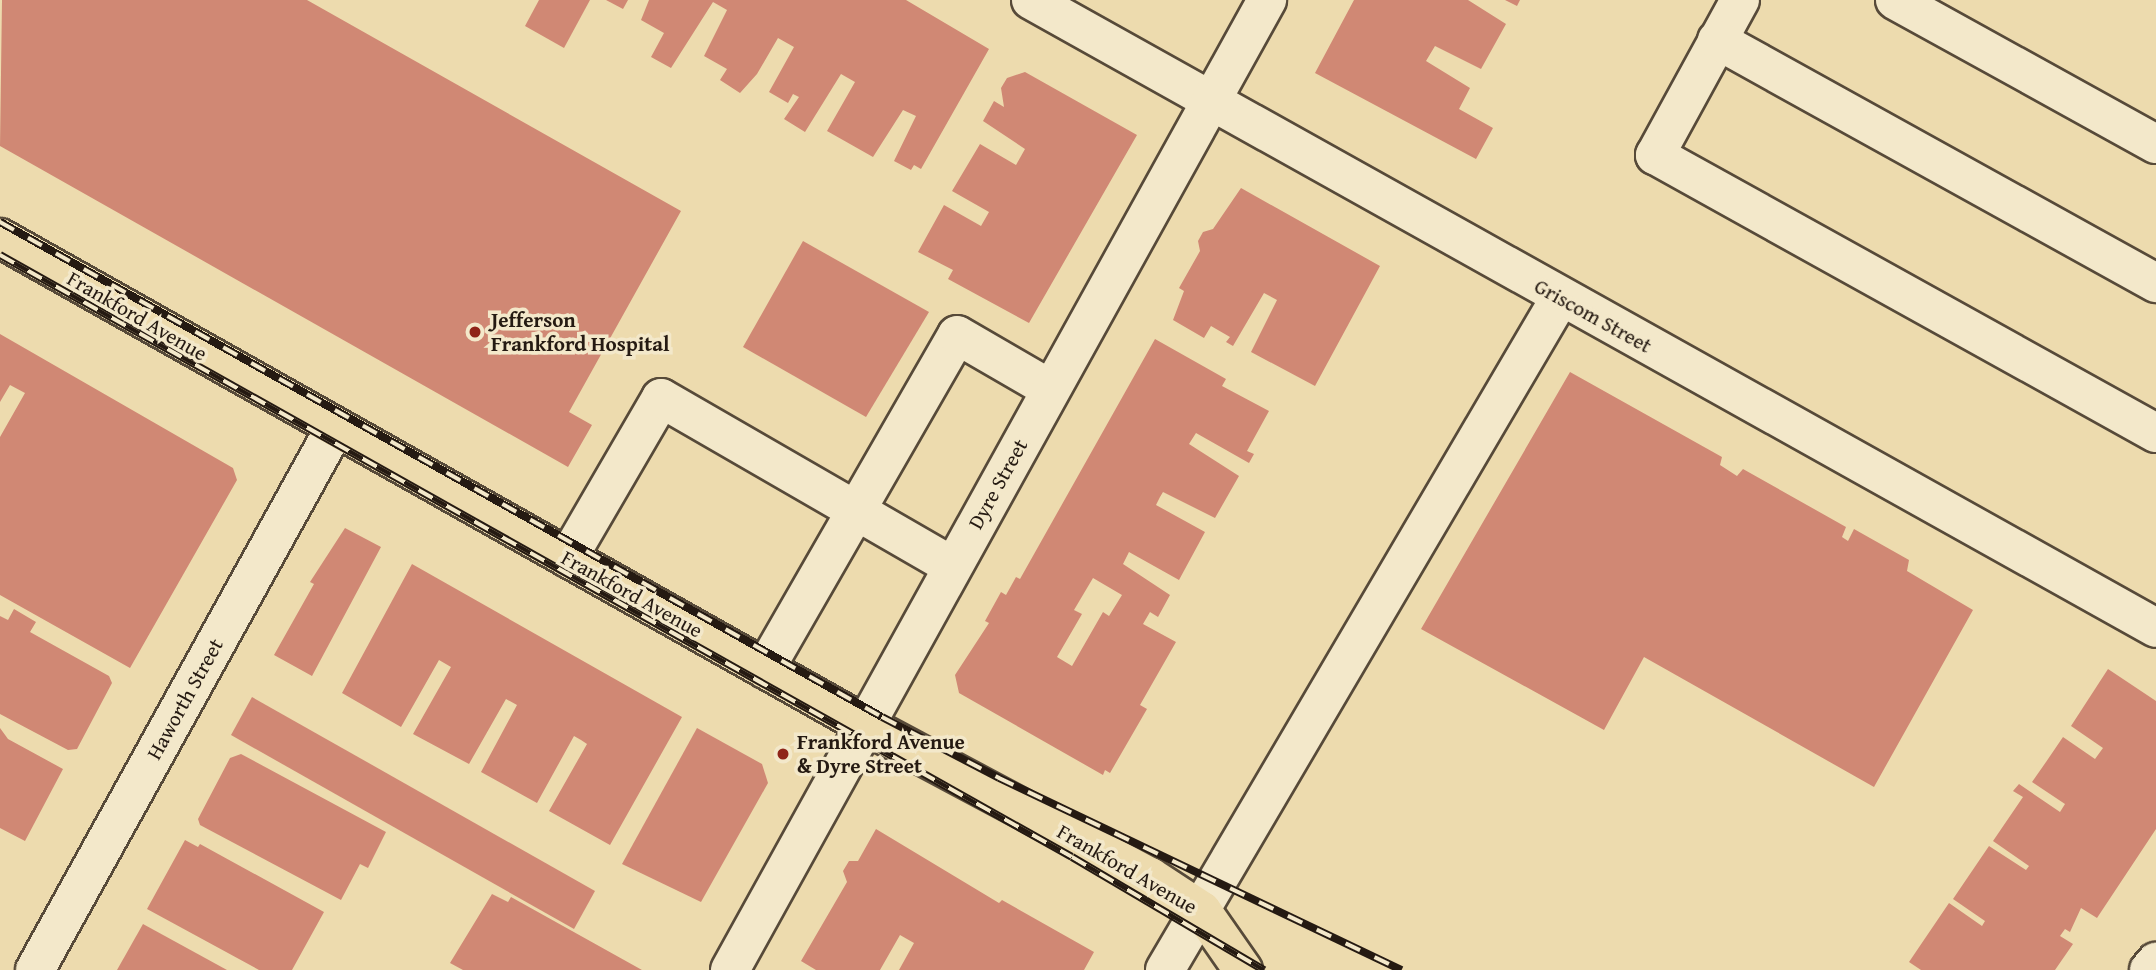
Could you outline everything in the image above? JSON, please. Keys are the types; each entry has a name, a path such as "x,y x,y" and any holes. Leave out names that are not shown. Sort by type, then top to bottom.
{"main road":[{"name":"Frankford Avenue","path":"0,239 865,725 1150,877 1202,911 1243,970"}],"street":[{"name":"Griscom Street","path":"1031,0 1560,298 2156,628"},
{"name":"Dyre Street","path":"730,970 1267,0"},
{"path":"1740,0 1655,155 2156,433"},
{"path":"1895,0 2156,144"},
{"path":"1717,40 2156,283"},
{"path":"1165,970 1560,298"},
{"path":"765,669 957,335 1050,389"},
{"path":"568,558 661,398 952,566"},
{"name":"Haworth Street","path":"35,970 335,428"},
{"path":"2149,970 2156,962"}],"building":[{"name":"Jefferson Frankford Hospital","path":"2,0 307,0 681,211 569,412 592,425 568,467 0,146"},
{"path":"539,0 590,0 564,48 525,26"},
{"path":"606,0 628,0 623,9"},
{"path":"649,0 906,0 989,49 921,169 914,165 911,170 894,161 916,116 903,110 873,157 827,131 855,82 841,74 805,132 784,119 799,97 793,94 788,103 769,92 794,47 778,38 757,74 740,93 720,80 727,69 704,56 727,10 713,2 671,68 651,57 664,33 641,20"},
{"path":"1354,0 1468,0 1506,24 1481,69 1435,46 1426,61 1470,88 1459,109 1493,128 1476,159 1315,73"},
{"path":"1505,0 1520,0 1517,6"},
{"path":"1025,72 1137,135 1029,323 948,279 953,270 918,252 944,205 981,226 989,212 952,191 980,144 1016,165 1025,149 983,121 994,101 1004,107 1001,88 1007,78"},
{"path":"1241,188 1380,266 1315,386 1251,352 1277,300 1264,293 1233,346 1226,342 1230,337 1211,326 1204,338 1173,320 1184,291 1179,288 1200,251 1198,241 1203,232 1213,229"},
{"path":"803,241 929,312 866,417 743,347"},
{"path":"0,334 233,468 237,480 130,668 0,595 0,437 25,393 10,385 0,402"},
{"path":"1155,339 1226,379 1222,386 1269,411 1247,451 1254,454 1249,463 1196,433 1189,444 1239,476 1215,518 1163,492 1160,497 1156,505 1205,532 1179,580 1129,552 1123,564 1170,595 1158,617 1150,612 1143,624 1176,642 1140,705 1147,709 1110,773 1105,770 1103,775 959,693 955,675 989,623 985,621 1001,592 1006,595 1016,577 1020,579","holes":["1093,578 1122,595 1109,616 1103,612 1072,666 1057,657 1082,614 1074,610"]},
{"path":"1570,372 1722,457 1720,465 1737,476 1743,469 1846,527 1842,537 1848,541 1854,529 1909,560 1907,571 1973,610 1874,787 1644,657 1604,730 1421,629"},
{"path":"345,528 381,547 312,676 274,655 314,584 310,582"},
{"path":"412,564 682,717 610,845 549,811 587,744 574,736 537,803 481,772 517,705 506,699 469,764 413,734 451,667 439,660 401,727 342,693"},
{"path":"14,609 36,622 30,632 109,676 112,683 77,749 68,750 0,714 0,616 8,620"},
{"path":"2108,669 2156,701 2156,829 2097,918 2081,908 2070,932 2065,929 2060,936 2073,944 2055,970 1921,970 1909,962 1949,903 1982,926 1985,921 1953,899 1989,846 2026,870 2029,866 1993,841 2023,797 2013,791 2019,784 2060,812 2065,804 2032,782 2063,737 2095,759 2103,748 2071,726"},
{"path":"252,697 595,891 574,929 231,735"},
{"path":"0,728 8,739 63,769 25,841 0,828"},
{"path":"697,728 762,764 768,783 701,902 622,864"},
{"path":"241,754 386,832 368,868 360,864 341,900 200,825 198,819 230,758"},
{"path":"876,829 999,903 1002,900 1094,952 1084,970 899,970 914,943 900,935 880,970 816,970 801,961 847,882 843,871 849,861 858,861"},
{"path":"185,840 198,847 200,844 324,912 292,970 259,970 147,909"},
{"path":"492,894 508,902 511,897 642,970 463,970 450,963"},
{"path":"143,924 227,970 117,970"}],"railway":[{"path":"0,222 882,717 999,778 1402,970"},
{"path":"0,255 1072,857 1264,970"}],"place":[{"name":"Jefferson Frankford Hospital","path":"475,332"},
{"name":"Frankford Avenue & Dyre Street","path":"783,754"}]}
